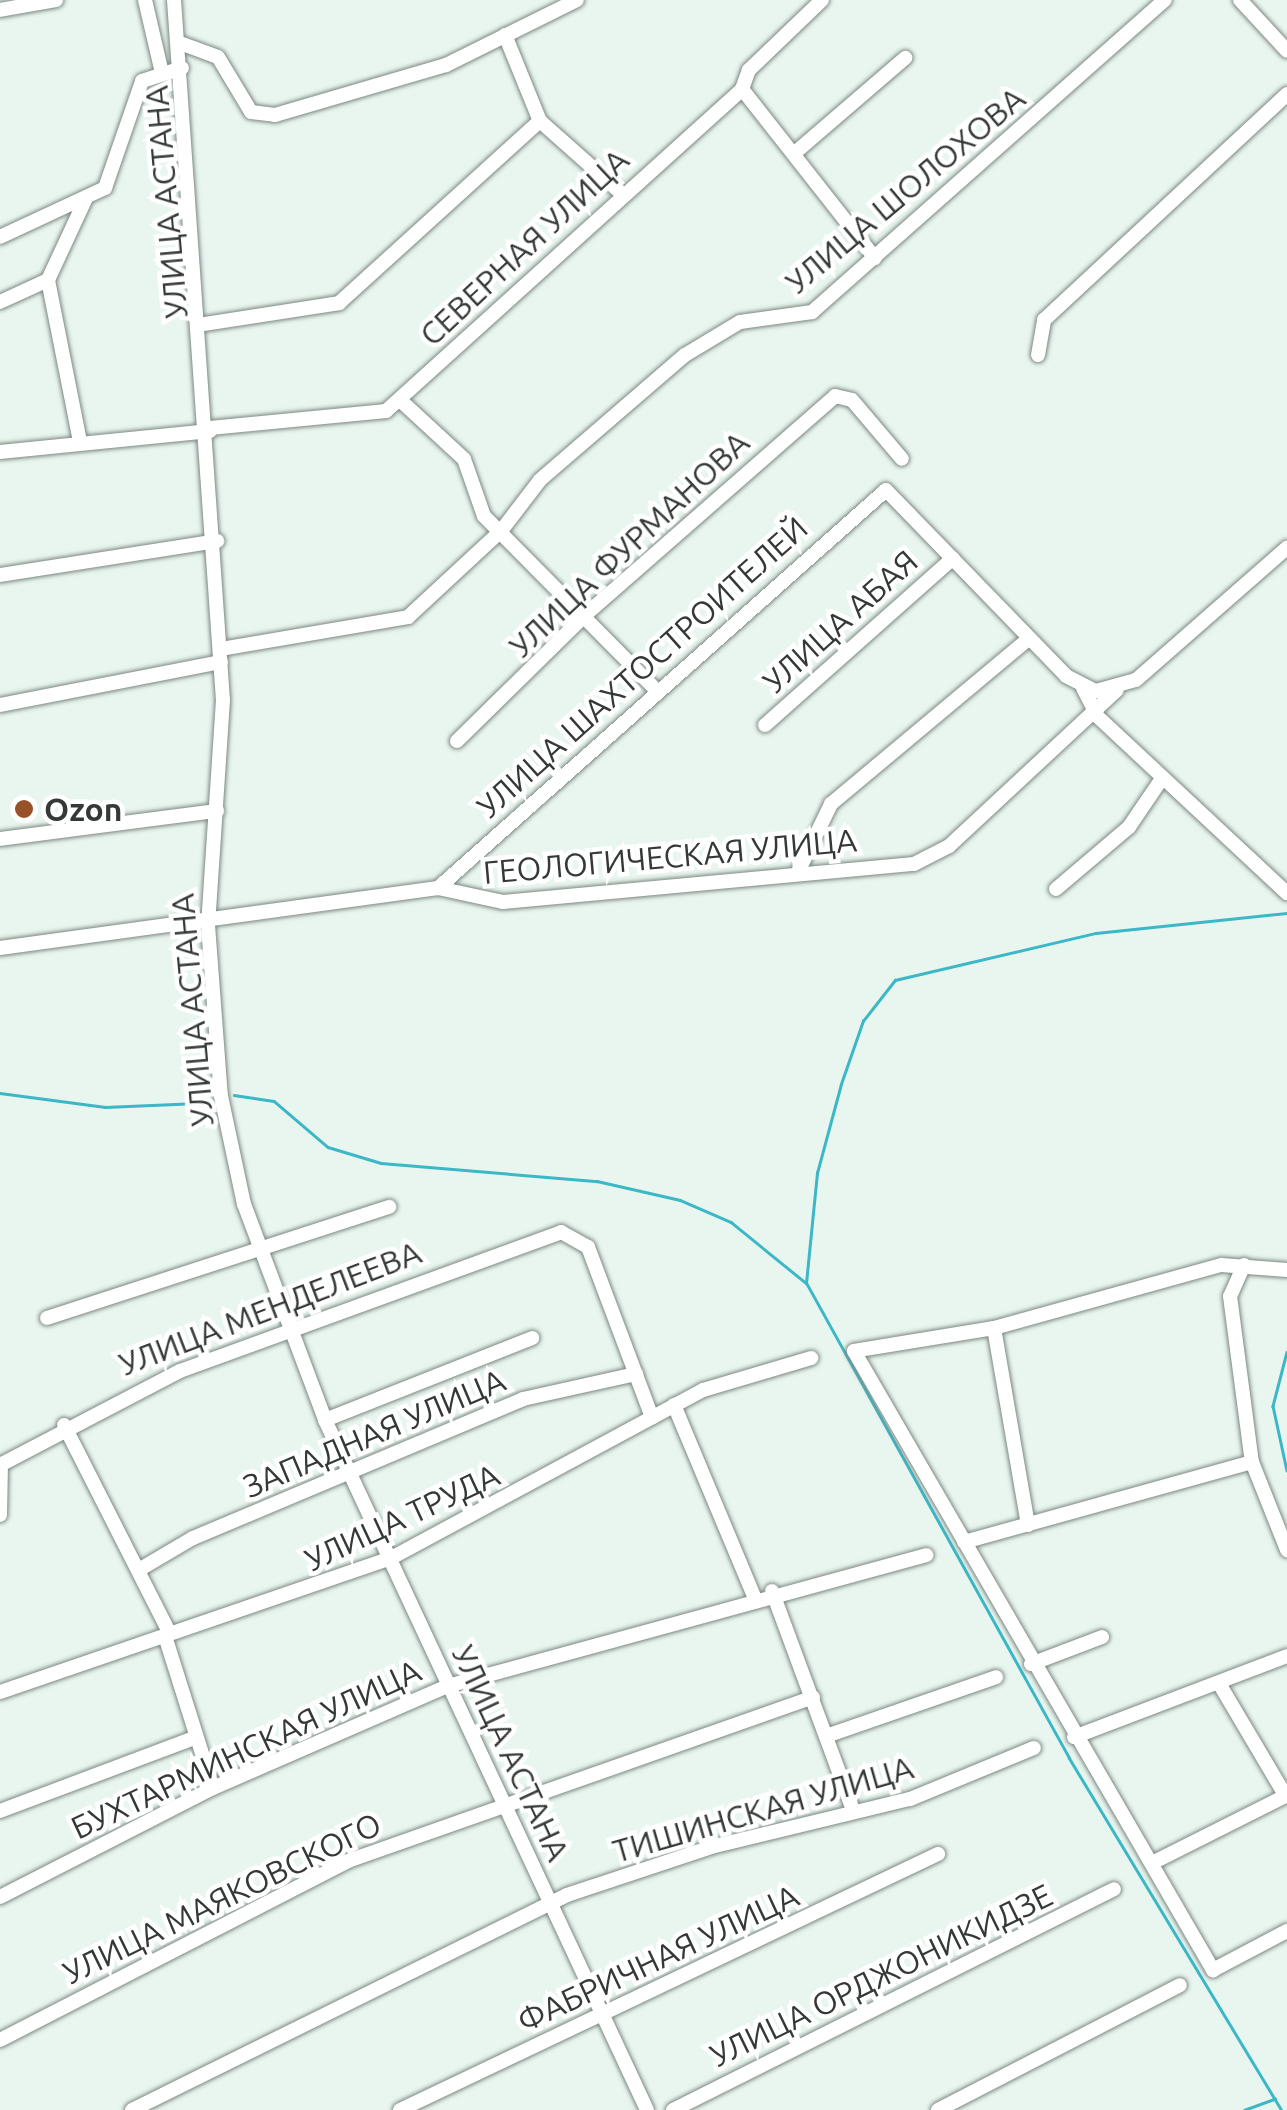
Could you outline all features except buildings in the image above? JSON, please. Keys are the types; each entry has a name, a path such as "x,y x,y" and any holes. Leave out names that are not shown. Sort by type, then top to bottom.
{"street":[{"path":"0,10 56,0"},
{"path":"145,0 161,69"},
{"name":"УЛИЦА АСТАНА","path":"174,0 204,324 217,541 221,656 217,812 208,925 221,1096 257,1246 286,1332 647,2110"},
{"path":"180,43 218,58 263,116 369,93 577,0"},
{"name":"СЕВЕРНАЯ УЛИЦА","path":"0,452 80,441 366,416 400,400 622,192 742,89 749,70 822,0"},
{"name":"УЛИЦА ШОЛОХОВА","path":"0,704 400,622 501,532 540,480 696,346 740,322 803,316 875,258 1165,0"},
{"path":"1240,0 1287,50"},
{"path":"505,35 540,120 622,192"},
{"path":"798,151 904,58"},
{"path":"0,237 86,198 110,177 133,94 161,69 182,68"},
{"path":"742,89 798,151 875,258"},
{"path":"1038,355 1044,320 1287,94"},
{"path":"204,324 339,303 540,120"},
{"path":"80,441 48,280 86,198"},
{"path":"0,302 48,280"},
{"name":"УЛИЦА ФУРМАНОВА","path":"457,741 584,616 843,394 902,458"},
{"path":"400,400 464,458 484,516 657,691"},
{"name":"УЛИЦА ШАХТОСТРОИТЕЛЕЙ","path":"438,888 886,490 953,558"},
{"path":"0,575 217,541"},
{"path":"1097,716 1117,690 1287,548"},
{"path":"953,558 1028,640 1090,690 1097,716 1162,780 1208,812 1287,893"},
{"name":"УЛИЦА АБАЯ","path":"764,725 953,558"},
{"path":"798,872 831,804 1028,640"},
{"path":"1090,690 1117,690"},
{"name":"ГЕОЛОГИЧЕСКАЯ УЛИЦА","path":"0,948 208,925 438,888 503,902 930,860 1097,716"},
{"path":"1056,888 1129,827 1162,780"},
{"path":"0,839 217,812"},
{"path":"47,1318 257,1246 389,1207"},
{"name":"УЛИЦА МЕНДЕЛЕЕВА","path":"0,1464 64,1426 286,1332 572,1232 588,1247 636,1374"},
{"path":"1244,1265 1230,1296 1252,1462 1287,1550"},
{"path":"1287,1270 1244,1265 1198,1270 1157,1290 994,1328 854,1351 1031,1664 1212,1970 1287,1931"},
{"path":"994,1328 1028,1524"},
{"path":"325,1420 532,1338"},
{"name":"УЛИЦА ТРУДА","path":"0,1692 391,1558 674,1405 811,1358"},
{"path":"636,1374 652,1417"},
{"name":"ЗАПАДНАЯ УЛИЦА","path":"142,1568 523,1399 636,1374"},
{"path":"674,1405 754,1596"},
{"path":"64,1426 142,1568 167,1635 194,1738 213,1788"},
{"path":"964,1542 1252,1462"},
{"path":"0,1464 0,1515"},
{"name":"БУХТАРМИНСКАЯ УЛИЦА","path":"0,1897 213,1788 448,1686 772,1591 926,1554"},
{"path":"772,1591 853,1810"},
{"path":"1031,1664 1102,1638"},
{"path":"1074,1738 1287,1656"},
{"path":"826,1736 996,1677"},
{"path":"1152,1863 1286,1795 1220,1685"},
{"name":"УЛИЦА МАЯКОВСКОГО","path":"0,2040 284,1890 501,1800 813,1697"},
{"path":"0,1811 194,1738"},
{"name":"ТИШИНСКАЯ УЛИЦА","path":"132,2110 551,1902 853,1810 910,1799 1034,1748"},
{"name":"ФАБРИЧНАЯ УЛИЦА","path":"400,2110 938,1854"},
{"name":"УЛИЦА ОРДЖОНИКИДЗЕ","path":"673,2110 1114,1889"},
{"path":"938,2110 1180,1986"}],"waterway":[{"path":"1281,2110 1069,1758 806,1283 817,1173 841,1084 863,1021 895,980 1096,933 1287,913"},
{"path":"0,1093 105,1107 198,1103"},
{"path":"234,1095 274,1101 328,1147 381,1163 597,1181 680,1200 731,1222 806,1283"},
{"path":"1287,1352 1273,1406 1287,1471"},
{"path":"1244,2110 1275,2099"}],"place":[{"name":"Ozon","path":"24,809"}]}
